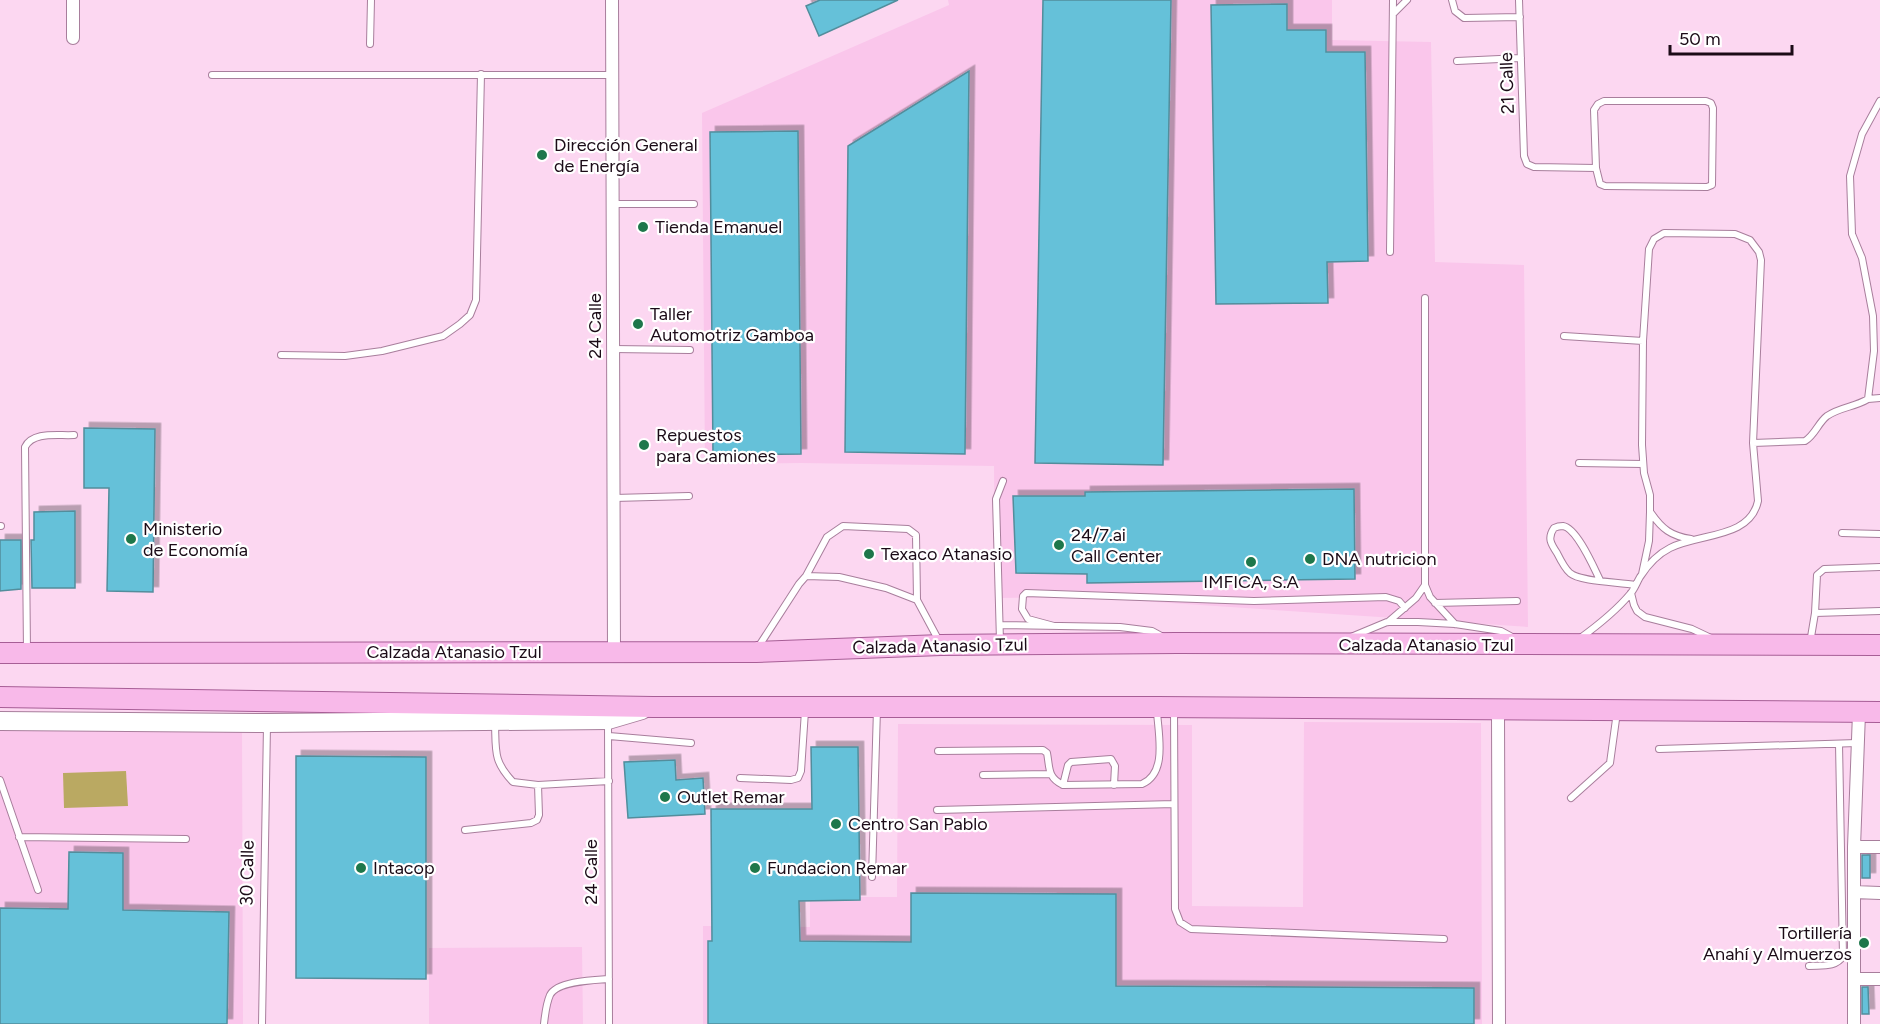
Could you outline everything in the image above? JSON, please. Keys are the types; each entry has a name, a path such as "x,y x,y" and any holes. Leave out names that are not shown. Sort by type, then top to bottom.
{"main road":[{"name":"Calzada Atanasio Tzul","path":"1,651 27,653 756,652 941,645 1000,635 1177,644 1880,645"},
{"path":"0,697 653,707 1880,712"}],"street":[{"path":"73,0 73,38"},
{"name":"24 Calle","path":"612,0 614,652"},
{"path":"0,721 267,723 495,721 609,728 653,707"},
{"path":"1498,711 1499,1024"},
{"path":"1854,1024 1854,847 1859,713"},
{"path":"1854,847 1880,847"},
{"path":"1854,892 1880,892"},
{"path":"1854,979 1880,979"}],"lane":[{"path":"370,0 370,44"},
{"path":"1390,252 1393,0"},
{"path":"1393,14 1407,0"},
{"path":"1452,0 1455,11 1464,18 1520,17"},
{"name":"21 Calle","path":"1519,0 1524,156 1527,164 1534,167 1596,168"},
{"path":"1457,61 1521,58"},
{"path":"281,355 345,356 382,351 442,336 470,315 476,300 481,74"},
{"path":"212,75 612,75"},
{"path":"1868,399 1874,351 1873,316 1862,258 1852,234 1850,176 1862,134 1880,100"},
{"path":"1604,101 1706,101 1711,103 1713,108 1712,185 1707,187 1605,186 1600,184 1596,168 1594,110 1598,104 1604,101"},
{"path":"612,204 694,204"},
{"path":"1570,644 1595,627 1631,592 1642,574 1666,550 1692,539 1735,529 1754,514 1758,501 1753,443 1761,267 1759,252 1750,240 1735,234 1670,232 1658,235 1649,249 1643,341 1643,464 1650,495 1650,512 1649,541 1642,574"},
{"path":"1425,298 1425,585 1430,597 1455,624"},
{"path":"1564,336 1643,341"},
{"path":"613,349 690,350"},
{"path":"1753,443 1805,441 1811,438 1826,417 1836,410 1868,399 1880,398"},
{"path":"27,653 25,447 27,442 36,437 74,435"},
{"path":"1579,463 1643,464"},
{"path":"1003,481 996,499 1000,635 1054,626 1120,627 1152,631 1177,644"},
{"path":"613,498 689,496"},
{"path":"1650,512 1665,530 1676,537 1692,539"},
{"path":"756,652 806,576 827,537 843,526 908,529 916,535 917,600 941,645"},
{"path":"1600,580 1570,529 1562,526 1554,528 1550,534 1550,542 1570,573 1586,579 1635,585"},
{"path":"1842,533 1880,534"},
{"path":"1810,645 1817,575 1824,569 1880,567"},
{"path":"806,576 839,578 877,585 917,600"},
{"path":"1334,645 1387,622 1416,598 1425,585"},
{"path":"1631,592 1637,611 1645,617 1692,628 1728,646"},
{"path":"1054,626 1028,619 1023,609 1023,596 1026,593 1254,601 1386,597 1399,601 1405,608"},
{"path":"1435,603 1517,600"},
{"path":"1815,613 1880,611"},
{"path":"1387,622 1455,624 1501,631 1526,645"},
{"path":"740,778 791,780 798,778 801,771 805,708"},
{"path":"872,877 877,708"},
{"path":"938,751 1043,750 1047,753 1050,774 1063,786 1143,784 1152,776 1159,763 1166,708"},
{"path":"1166,708 1174,804 1175,909 1179,922 1191,929 1444,939"},
{"path":"1571,798 1610,763 1617,712"},
{"path":"495,721 496,755 501,770 513,782 538,785 609,781"},
{"name":"30 Calle","path":"262,1024 267,723"},
{"path":"609,728 691,743"},
{"name":"24 Calle","path":"609,728 609,1024"},
{"path":"1659,749 1857,743"},
{"path":"1809,966 1835,964 1843,956 1839,744"},
{"path":"1063,786 1068,765 1071,762 1111,759 1115,766 1114,785"},
{"path":"983,775 1050,774"},
{"path":"0,780 38,890"},
{"path":"465,830 531,823 537,820 539,816 538,785"},
{"path":"937,810 1174,804"},
{"path":"19,837 186,839"},
{"path":"544,1024 551,993 561,987 582,981 609,979"}],"shaded area":[{"path":"948,0 1332,0 1332,40 1431,42 1435,262 1524,265 1528,627 1080,597 995,598 994,466 705,464 702,113 949,5"},
{"path":"1304,722 1481,723 1482,1024 703,1024 703,926 810,927 810,897 897,897 898,724 1192,725 1192,906 1303,907"},
{"path":"242,726 243,1024 0,1024 0,731"},
{"path":"126,771 128,806 64,808 63,773"},
{"path":"582,947 583,1024 429,1024 429,948"}],"building":[{"path":"820,0 898,0 819,36 806,6"},
{"path":"1043,0 1171,0 1163,465 1035,463"},
{"path":"1287,4 1287,30 1326,30 1326,52 1365,52 1368,261 1327,262 1328,303 1216,304 1211,5"},
{"path":"969,71 965,454 845,452 848,146"},
{"path":"798,131 801,454 713,455 710,132"},
{"name":"Ministerio de Economía","path":"84,428 155,429 153,592 107,591 109,488 84,488"},
{"path":"1354,489 1355,579 1087,583 1087,574 1016,573 1013,496 1085,496 1085,492"},
{"path":"75,511 75,588 32,588 31,540 34,540 34,512"},
{"path":"0,540 21,540 21,589 0,591"},
{"path":"811,747 858,747 860,900 799,901 800,941 911,942 911,893 1116,894 1116,986 1474,988 1474,1024 708,1024 708,941 712,941 711,809 812,809"},
{"name":"Intacop","path":"296,756 426,757 426,979 296,978"},
{"name":"Outlet Remar","path":"675,760 676,780 703,778 705,814 628,818 624,762"},
{"path":"69,852 123,853 123,910 229,912 227,1024 0,1024 0,908 68,909"},
{"path":"1862,855 1870,855 1870,878 1862,878"},
{"path":"1862,987 1868,987 1869,1014 1862,1014"}],"place":[{"name":"Dirección General de Energía","path":"542,155"},
{"name":"Tienda Emanuel","path":"643,227"},
{"name":"Taller Automotriz Gamboa","path":"638,324"},
{"name":"Repuestos para Camiones","path":"644,445"},
{"name":"Ministerio de Economía","path":"131,539"},
{"name":"24/7.ai Call Center","path":"1059,545"},
{"name":"Texaco Atanasio","path":"869,554"},
{"name":"DNA nutricion","path":"1310,559"},
{"name":"IMFICA, S.A","path":"1251,562"},
{"name":"Outlet Remar","path":"665,797"},
{"name":"Centro San Pablo","path":"836,824"},
{"name":"Intacop","path":"361,868"},
{"name":"Fundacion Remar","path":"755,868"},
{"name":"Tortillería Anahí y Almuerzos","path":"1864,943"}]}
